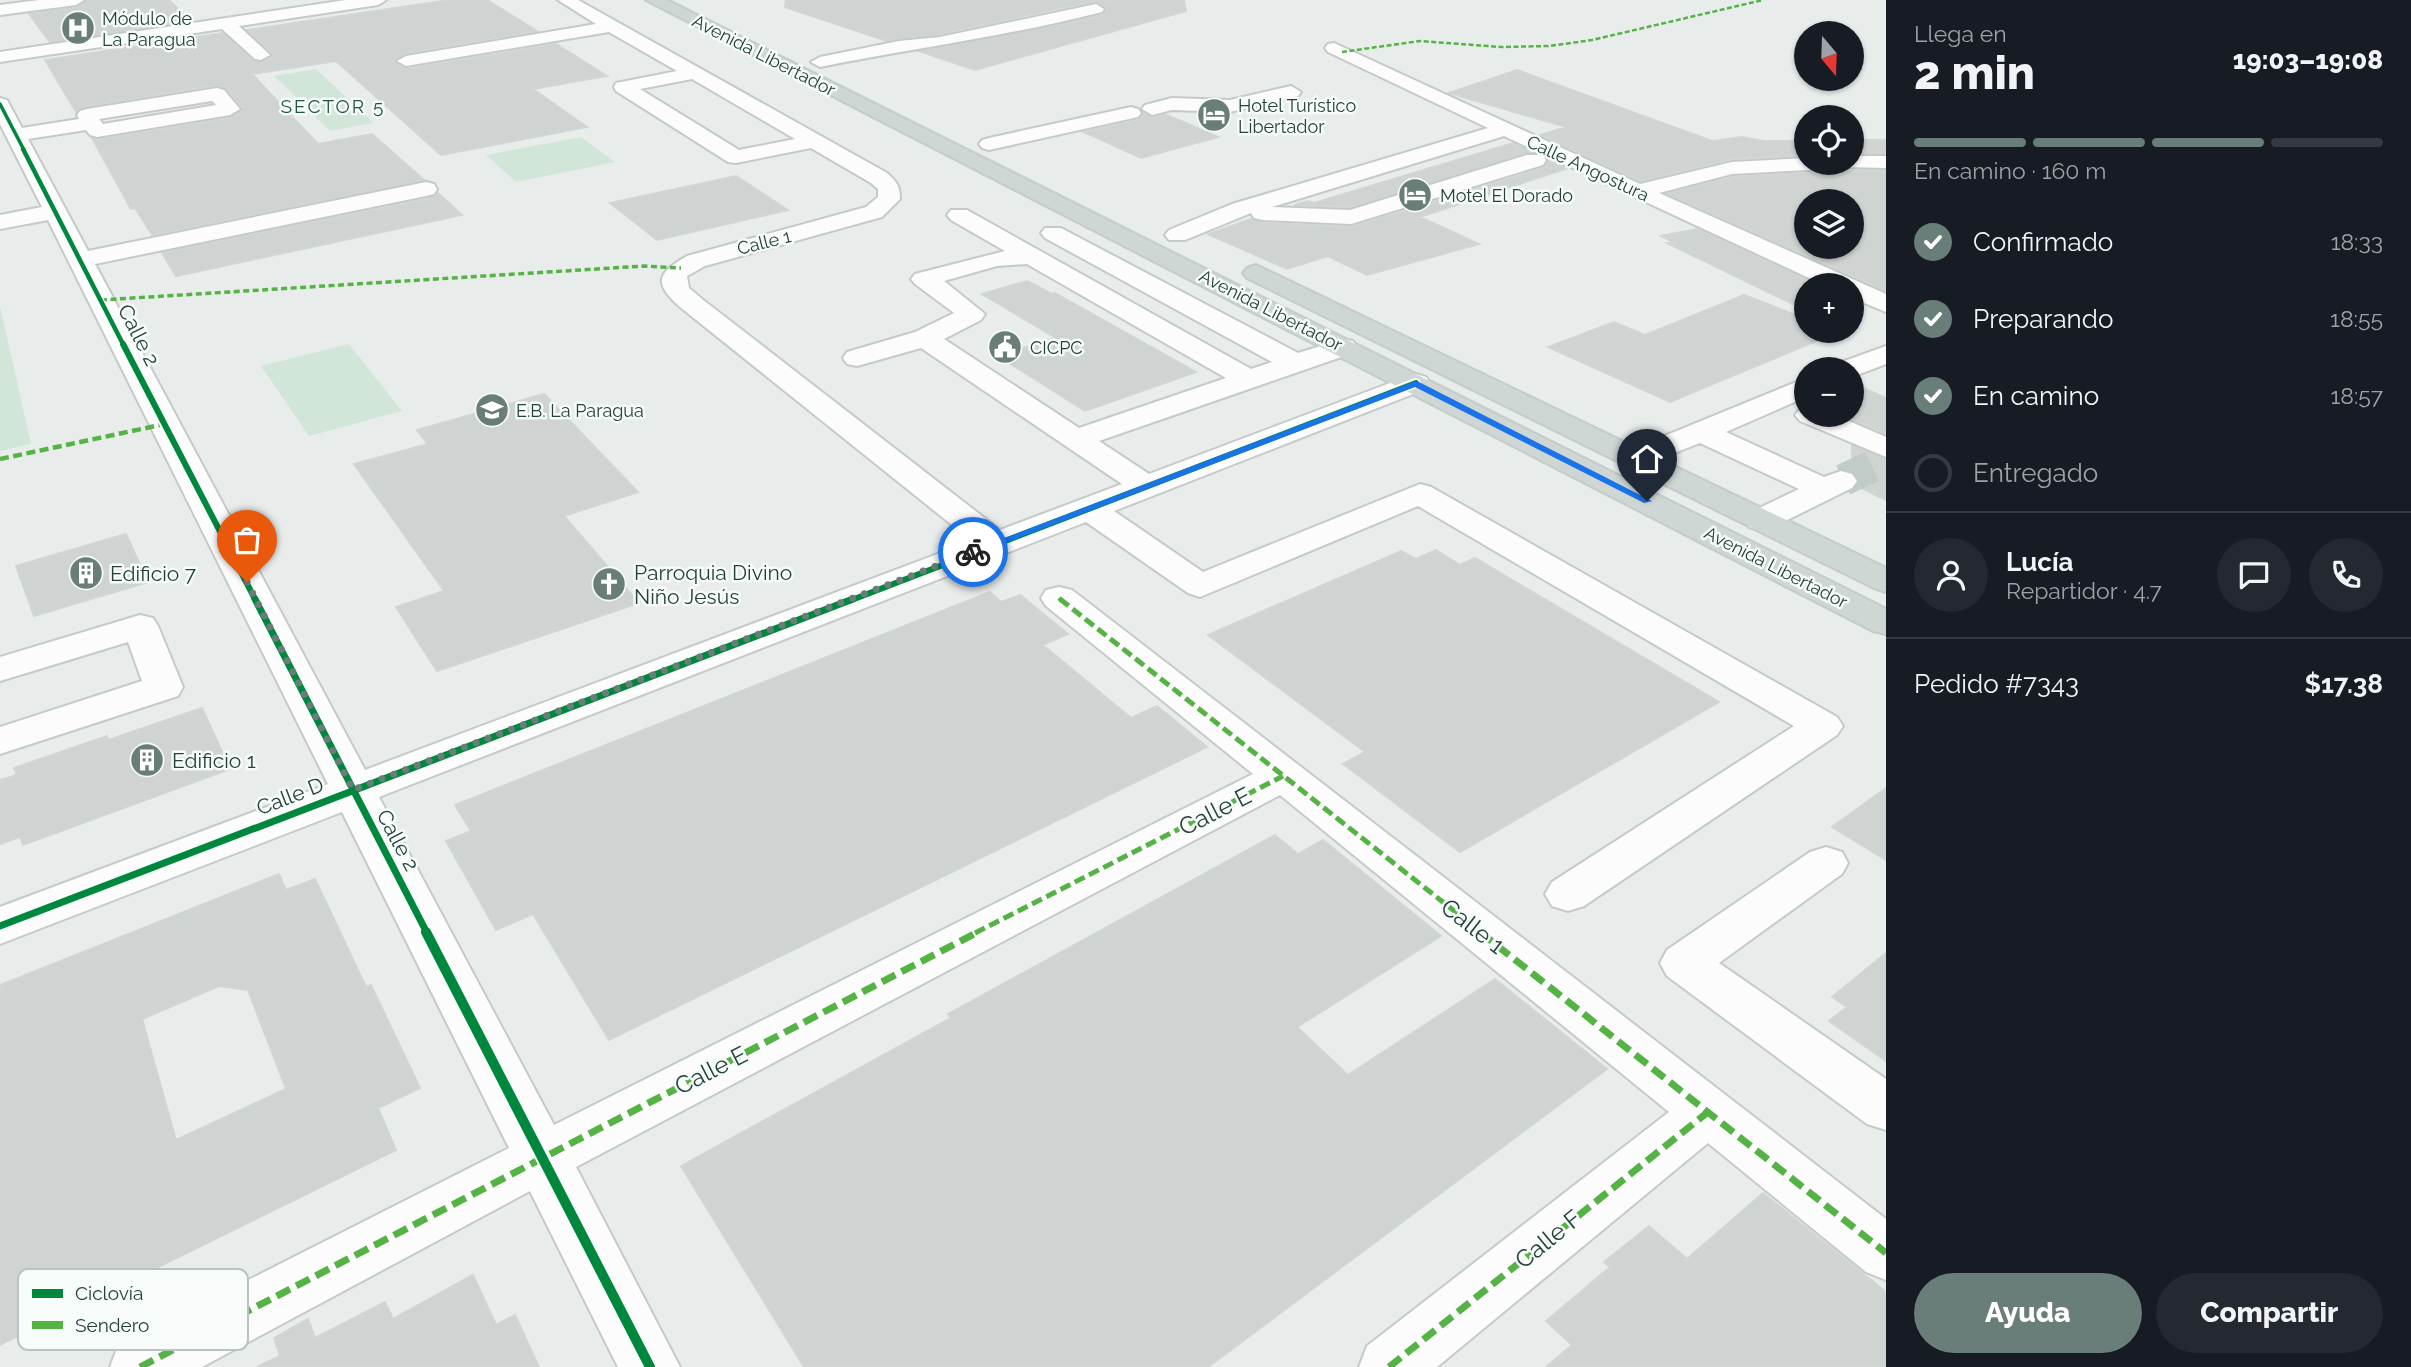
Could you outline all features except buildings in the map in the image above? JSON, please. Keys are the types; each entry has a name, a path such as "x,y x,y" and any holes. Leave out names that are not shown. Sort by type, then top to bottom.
{"main road":[{"name":"Avenida Libertador","path":"654,0 1886,623"},
{"name":"Avenida Libertador","path":"691,0 1077,186"},
{"name":"Avenida Libertador","path":"1152,223 1202,247"},
{"name":"Avenida Libertador","path":"1240,265 1886,581"},
{"path":"1416,383 1453,370"}],"street":[{"path":"0,10 76,0"},
{"path":"0,57 226,23 327,3 378,0"},
{"name":"Calle 1","path":"566,0 885,183 891,194 884,206 842,223 696,261 675,273 674,283 683,297 996,543"},
{"path":"820,62 899,46 940,42 1096,9"},
{"path":"226,23 261,55"},
{"path":"406,61 612,26"},
{"name":"Calle Angostura","path":"1334,48 1818,273"},
{"path":"695,73 622,86 736,157 814,141"},
{"path":"1152,108 1172,104 1230,106 1291,92"},
{"path":"217,93 230,108 97,131 92,123 87,114 217,93"},
{"path":"989,144 1131,113"},
{"path":"7,124 92,123"},
{"name":"Calle 2","path":"7,124 80,260 650,1367"},
{"path":"1177,235 1506,129"},
{"path":"1249,211 1280,224 1313,230 1341,226 1351,217 1535,160"},
{"path":"1864,162 1886,162"},
{"path":"1639,191 1723,169 1794,165"},
{"path":"80,260 426,189"},
{"path":"0,222 55,212"},
{"path":"959,215 1248,379"},
{"path":"1053,233 1295,363"},
{"path":"857,358 925,338 972,314 924,279 996,259 1031,256"},
{"path":"1864,294 1886,304"},
{"path":"925,338 1146,486"},
{"path":"1076,439 1343,347"},
{"path":"1864,363 1886,354"},
{"path":"1864,370 1886,377"},
{"name":"Calle D","path":"0,926 1416,383"},
{"path":"1636,459 1794,392"},
{"path":"1776,400 1794,408"},
{"path":"1830,427 1882,458"},
{"path":"1701,432 1834,485 1761,520"},
{"path":"1088,508 1200,586 1420,494 1824,726 1568,894"},
{"name":"Calle 1","path":"1059,598 1886,1253"},
{"path":"0,669 140,626 164,687 0,741"},
{"name":"Calle E","path":"248,1311 1283,776"},
{"path":"1826,863 1684,963 1886,1108"},
{"name":"Calle F","path":"1389,1367 1708,1112"},
{"name":"Calle E","path":"140,1367 173,1350"}],"green space":[{"path":"316,69 374,123 330,131 274,76"},
{"path":"581,137 615,162 516,182 486,155"},
{"path":"0,306 31,444 0,451"},
{"path":"349,344 402,411 309,436 261,366"}],"tunnel":[{"path":"1843,480 1875,465"}],"marked path":[{"path":"1342,52 1420,41 1501,47 1549,46 1592,40 1763,0"},
{"path":"101,300 644,266 681,268"},
{"path":"0,459 165,424"},
{"path":"1059,598 1886,1253"},
{"path":"248,1311 864,990 1283,776"},
{"path":"1389,1367 1708,1112"},
{"path":"140,1367 173,1350"}],"cycle path":[{"path":"0,104 650,1367"},
{"path":"0,926 1416,383"}],"way so far":[{"path":"247,582 353,790 973,552"}],"place":[{"name":"Módulo de La Paragua","path":"78,28"},
{"name":"Hotel Turístico Libertador","path":"1214,115"},
{"name":"Motel El Dorado","path":"1415,195"},
{"name":"CICPC","path":"1005,347"},
{"name":"E.B. La Paragua","path":"492,410"},
{"name":"Edificio 7","path":"86,573"},
{"name":"Parroquia Divino Niño Jesús","path":"609,584"},
{"name":"Edificio 1","path":"147,760"}],"district":[{"name":"SECTOR 5","path":"333,106"}],"route":[{"path":"973,552 1416,383 1647,501"}]}
